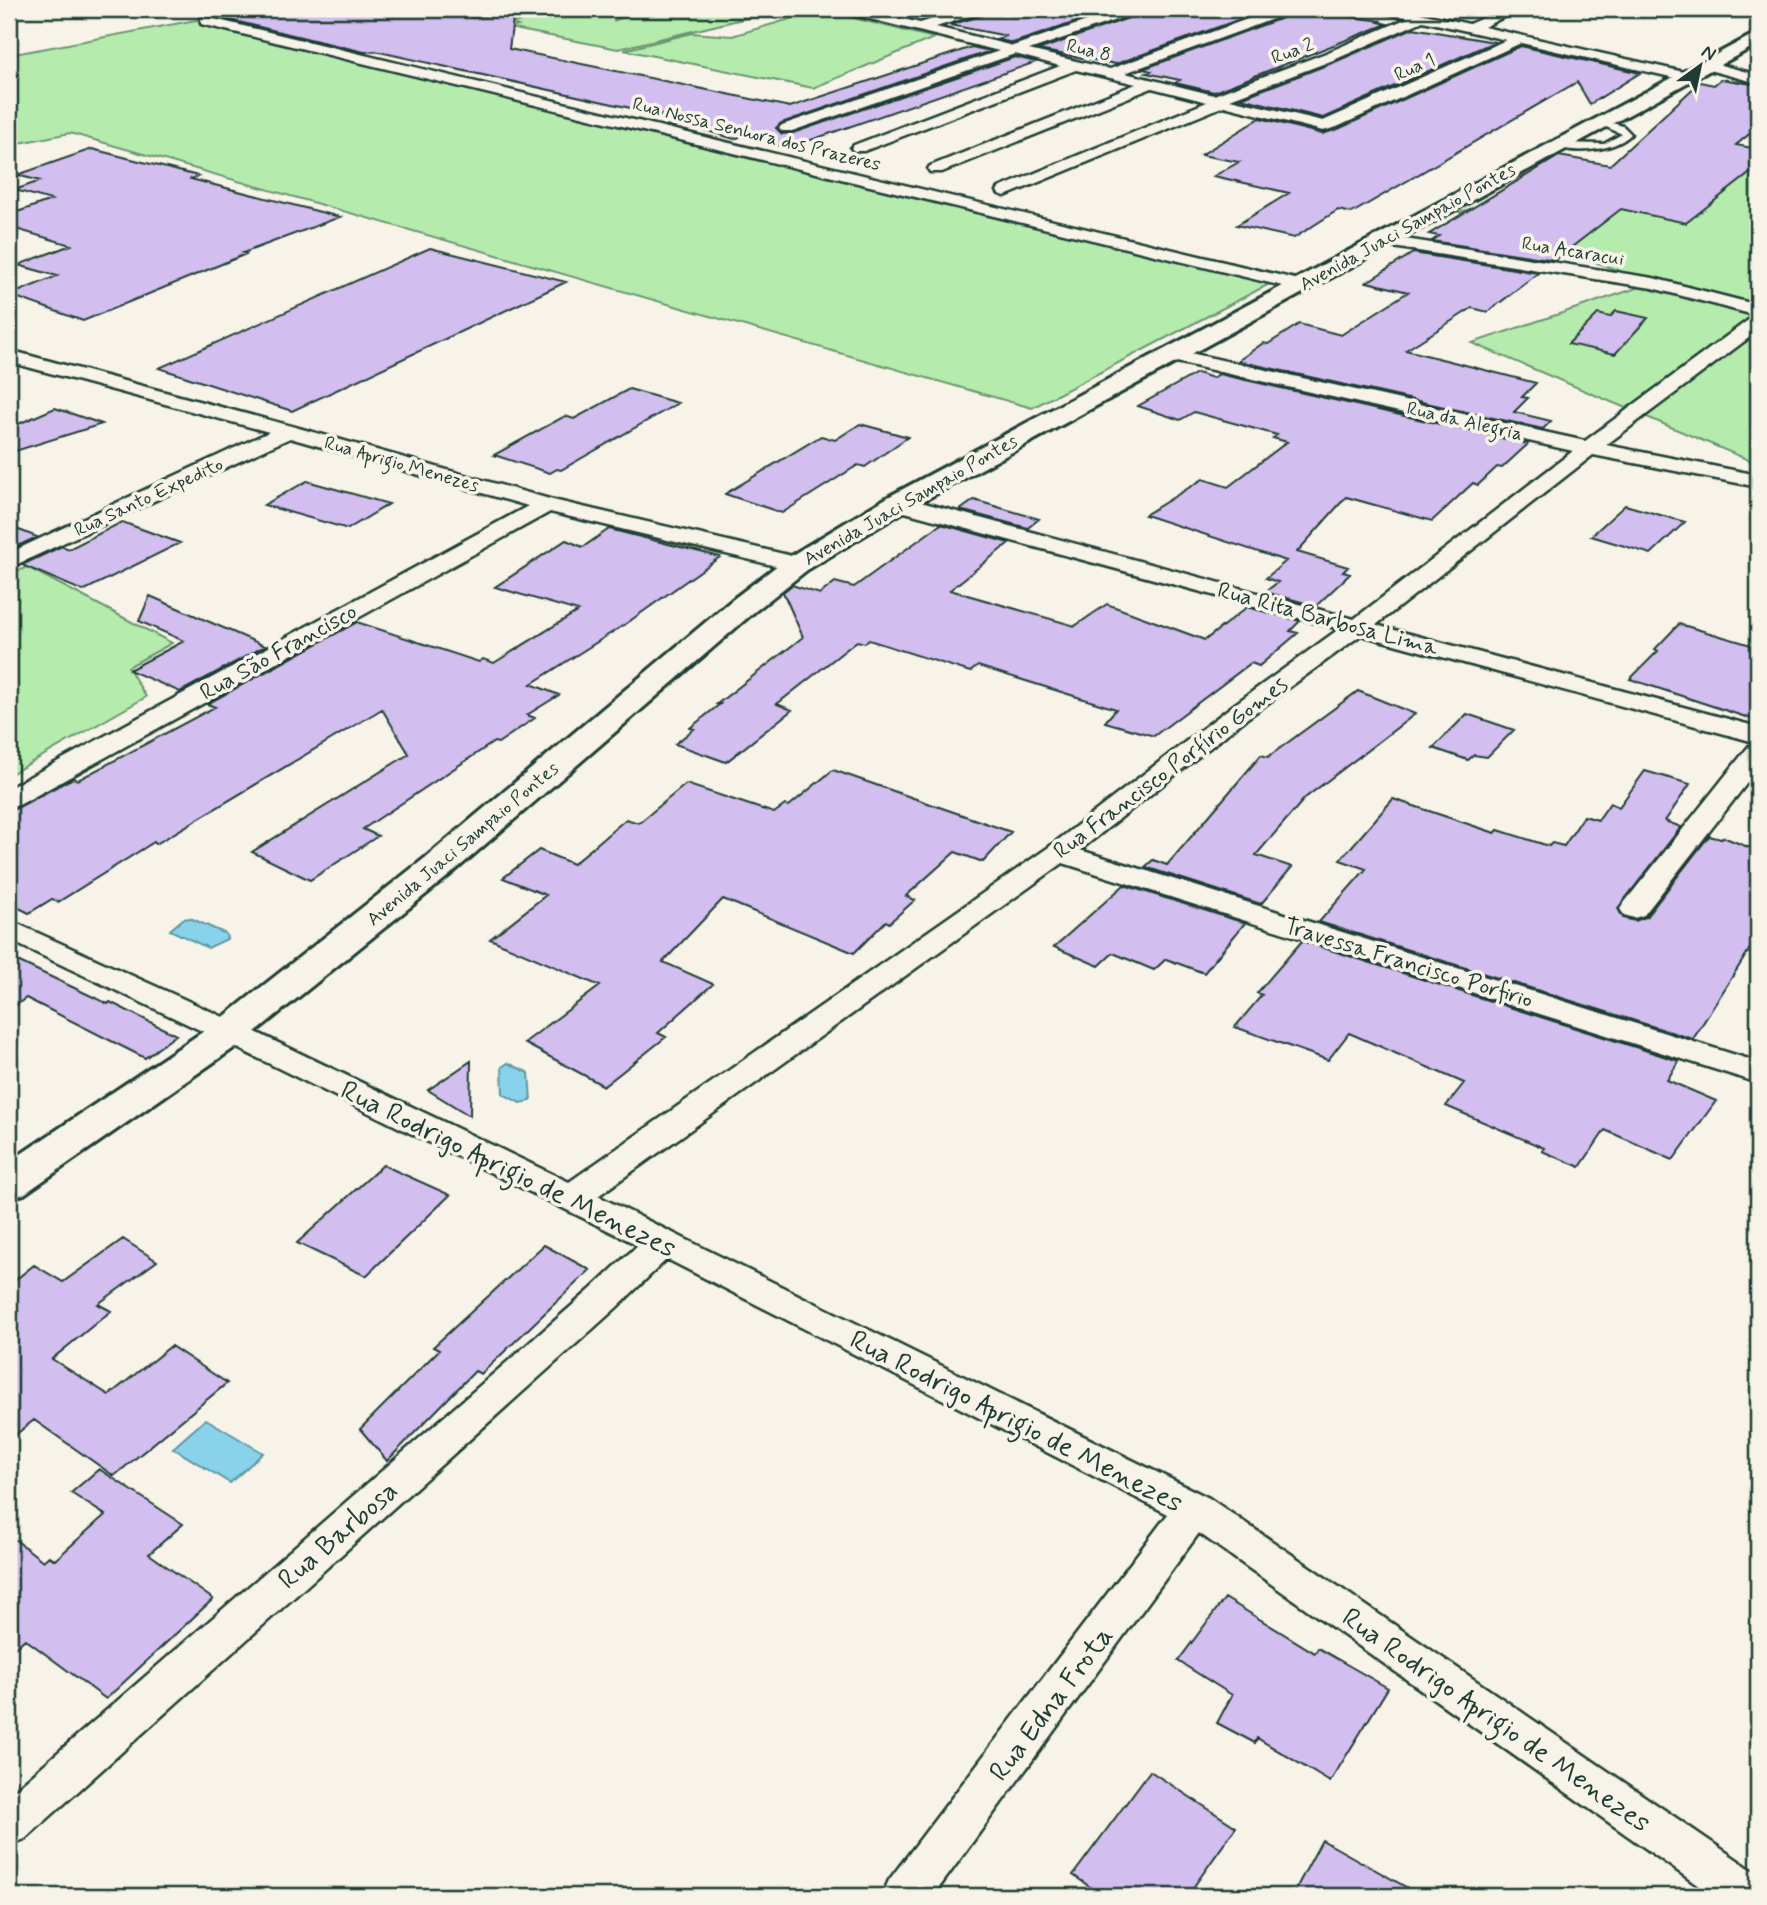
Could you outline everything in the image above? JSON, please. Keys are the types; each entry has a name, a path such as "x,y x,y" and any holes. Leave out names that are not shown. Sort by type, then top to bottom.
{"main road":[{"name":"Avenida Juaci Sampaio Pontes","path":"9,1183 230,1032 438,866 743,606 797,564 898,503 1758,37"}],"street":[{"name":"Rua 8","path":"847,9 1323,126"},
{"path":"920,27 978,9"},
{"path":"787,128 1134,9"},
{"path":"1110,74 1231,32 1287,9"},
{"path":"1386,9 1520,38 1758,79"},
{"path":"1482,9 1508,11"},
{"path":"1471,28 1508,11"},
{"name":"Rua 2","path":"1005,191 1422,17"},
{"name":"Rua Nossa Senhora dos Prazeres","path":"206,21 1299,285"},
{"name":"Rua 1","path":"1323,126 1520,38"},
{"path":"859,148 1075,65"},
{"path":"936,169 1150,84"},
{"name":"Rua Acaracui","path":"1380,240 1653,284 1758,311"},
{"name":"Rua Francisco Porfírio Gomes","path":"571,1198 1059,853 1237,714 1359,626 1589,447 1758,322"},
{"name":"Rua da Alegria","path":"1172,355 1589,447 1758,481"},
{"name":"Rua Aprigio Menezes","path":"9,356 288,431 547,505 797,564"},
{"name":"Rua Santo Expedito","path":"11,558 288,431"},
{"name":"Rua Rita Barbosa Lima","path":"898,503 1758,735"},
{"name":"Rua São Francisco","path":"9,799 547,505"},
{"path":"1634,909 1758,752"},
{"name":"Travessa Francisco Porfirio","path":"1059,853 1758,1073"},
{"name":"Rua Rodrigo Aprigio de Menezes","path":"9,929 230,1032 663,1242 1195,1509 1751,1896"},
{"name":"Rua Barbosa","path":"9,1824 603,1299 663,1242"},
{"name":"Rua Edna Frota","path":"905,1896 1195,1509"}],"green space":[{"path":"409,9 641,9 613,21 646,9 784,9 618,49 509,28 518,26 511,23 532,19 519,14 497,14 478,23"},
{"path":"821,10 934,38 813,88 624,50 692,33 732,36"},
{"path":"196,20 1275,281 1032,408 70,133 9,145 9,55"},
{"path":"1664,171 1758,173 1758,464 1472,343 1652,283 1459,212 1570,180"},
{"path":"27,567 172,643 128,667 146,697 9,775 9,575"}],"water":[{"path":"190,918 226,934 227,939 208,948 170,930 183,919"},
{"path":"508,1063 529,1073 531,1101 520,1103 503,1094 502,1067"},
{"path":"206,1419 263,1453 230,1483 173,1448"}],"building":[{"path":"219,9 472,9 472,18 514,11 509,49 790,107 972,47 990,51 781,123 776,128 782,134 793,133 1015,57 1036,62 788,148 745,135 734,139 658,116 662,115 375,51 364,52 218,17"},
{"path":"986,9 1115,9 1013,43 996,39 1007,36 950,25 984,15"},
{"path":"1142,9 1268,9 1116,64 1038,50 1140,14"},
{"path":"1295,9 1382,21 1379,22 1387,24 1214,92 1175,83 1180,80 1146,73 1151,71 1143,69 1293,14"},
{"path":"1413,28 1494,42 1323,118 1241,98 1337,61"},
{"path":"1521,46 1640,73 1590,104 1577,82 1352,213 1338,210 1294,238 1237,225 1289,193 1214,176 1239,162 1201,155 1260,118 1322,134 1338,129"},
{"path":"1721,79 1758,85 1758,127 1736,145 1758,149 1758,167 1686,223 1621,209 1555,260 1432,241 1439,236 1429,234 1559,156 1610,165 1700,82 1714,85"},
{"path":"92,149 198,176 191,179 340,217 243,253 246,254 83,321 10,295 57,276 18,265 71,245 9,227 9,215 51,200 15,190 40,181 17,175"},
{"path":"430,248 566,282 292,411 159,368"},
{"path":"1413,253 1538,273 1488,312 1472,308 1406,350 1536,383 1522,397 1528,398 1514,412 1551,421 1543,429 1238,361 1263,343 1268,344 1299,324 1341,335 1408,292 1367,282"},
{"path":"1616,311 1648,318 1615,354 1568,344 1598,314 1610,317"},
{"path":"1197,373 1213,378 1219,374 1528,444 1502,468 1497,467 1478,485 1473,483 1432,521 1346,497 1297,552 1348,567 1343,572 1350,574 1316,606 1265,592 1278,582 1266,578 1286,561 1145,515 1203,479 1228,487 1287,442 1273,438 1277,435 1194,412 1180,420 1138,406"},
{"path":"629,389 678,403 561,470 550,473 494,455 565,416 574,419"},
{"path":"55,408 102,424 9,453 9,428"},
{"path":"860,424 908,437 865,467 858,465 782,513 725,494 821,436 835,440"},
{"path":"307,481 389,504 348,529 264,505"},
{"path":"974,500 1039,519 1028,528 960,510"},
{"path":"1625,505 1685,522 1651,554 1591,536"},
{"path":"122,522 180,543 83,591 22,565 62,546 69,549"},
{"path":"941,524 1009,543 950,590 1075,626 1107,604 1205,640 1247,607 1300,621 1290,631 1298,633 1259,666 1251,663 1154,736 1105,722 1116,709 978,666 970,672 869,640 865,643 857,641 777,704 792,710 726,762 675,744 720,704 717,704 803,637 783,592 792,585 820,594 835,582 854,587"},
{"path":"9,526 37,537 9,550"},
{"path":"609,529 720,557 627,623 531,684 559,695 527,715 535,718 363,829 378,836 310,880 252,852 409,754 382,709 156,844 154,842 58,902 52,899 29,913 9,903 9,812 73,778 78,780 215,707 207,704 357,622 479,662 483,659 494,663 578,611 495,587 566,540 583,547"},
{"path":"150,596 265,646 180,692 129,670 184,641 139,621"},
{"path":"1679,624 1758,647 1758,721 1630,679 1658,651 1655,649"},
{"path":"1358,691 1415,714 1305,798 1256,855 1292,867 1261,904 1145,867 1153,860 1167,865 1261,755 1268,757"},
{"path":"1467,714 1514,730 1487,757 1474,755 1468,760 1433,748"},
{"path":"833,770 1011,832 983,862 955,852 906,896 915,900 889,923 886,921 854,953 723,899 663,962 713,984 658,1033 666,1037 604,1086 524,1043 600,986 490,939 546,895 503,878 539,850 573,864 626,819 639,823 686,784 774,813 785,805 789,806"},
{"path":"1645,771 1690,784 1665,821 1681,827 1618,908 1623,918 1635,921 1646,917 1709,836 1721,839 1723,837 1758,851 1758,936 1693,1039 1319,922 1366,869 1340,860 1393,799 1495,833 1498,830 1549,846 1552,843 1564,846 1584,816 1598,820 1610,803 1619,807"},
{"path":"1124,885 1245,923 1204,973 1166,959 1154,970 1113,953 1099,966 1054,947"},
{"path":"1302,941 1679,1061 1667,1080 1716,1101 1673,1160 1605,1130 1580,1167 1542,1151 1544,1148 1446,1106 1464,1083 1349,1033 1328,1060 1235,1027 1262,995 1257,993"},
{"path":"9,957 176,1035 145,1058 26,998 9,1010"},
{"path":"471,1061 470,1116 428,1090"},
{"path":"383,1165 450,1195 366,1276 297,1243"},
{"path":"123,1239 157,1261 98,1304 111,1311 52,1359 109,1395 171,1346 227,1383 114,1476 34,1420 9,1440 9,1285 34,1265 63,1282"},
{"path":"544,1245 590,1270 481,1374 475,1371 387,1461 360,1429 439,1350 433,1347"},
{"path":"99,1469 183,1524 149,1554 213,1599 106,1699 25,1639 9,1653 9,1535 43,1561 49,1556 55,1560 105,1515 71,1493"},
{"path":"1225,1598 1315,1653 1318,1648 1388,1688 1330,1782 1257,1738 1255,1743 1217,1723 1232,1695 1178,1661"},
{"path":"1150,1771 1236,1827 1187,1896 1103,1896 1073,1875"},
{"path":"1322,1840 1422,1896 1292,1896"}]}
